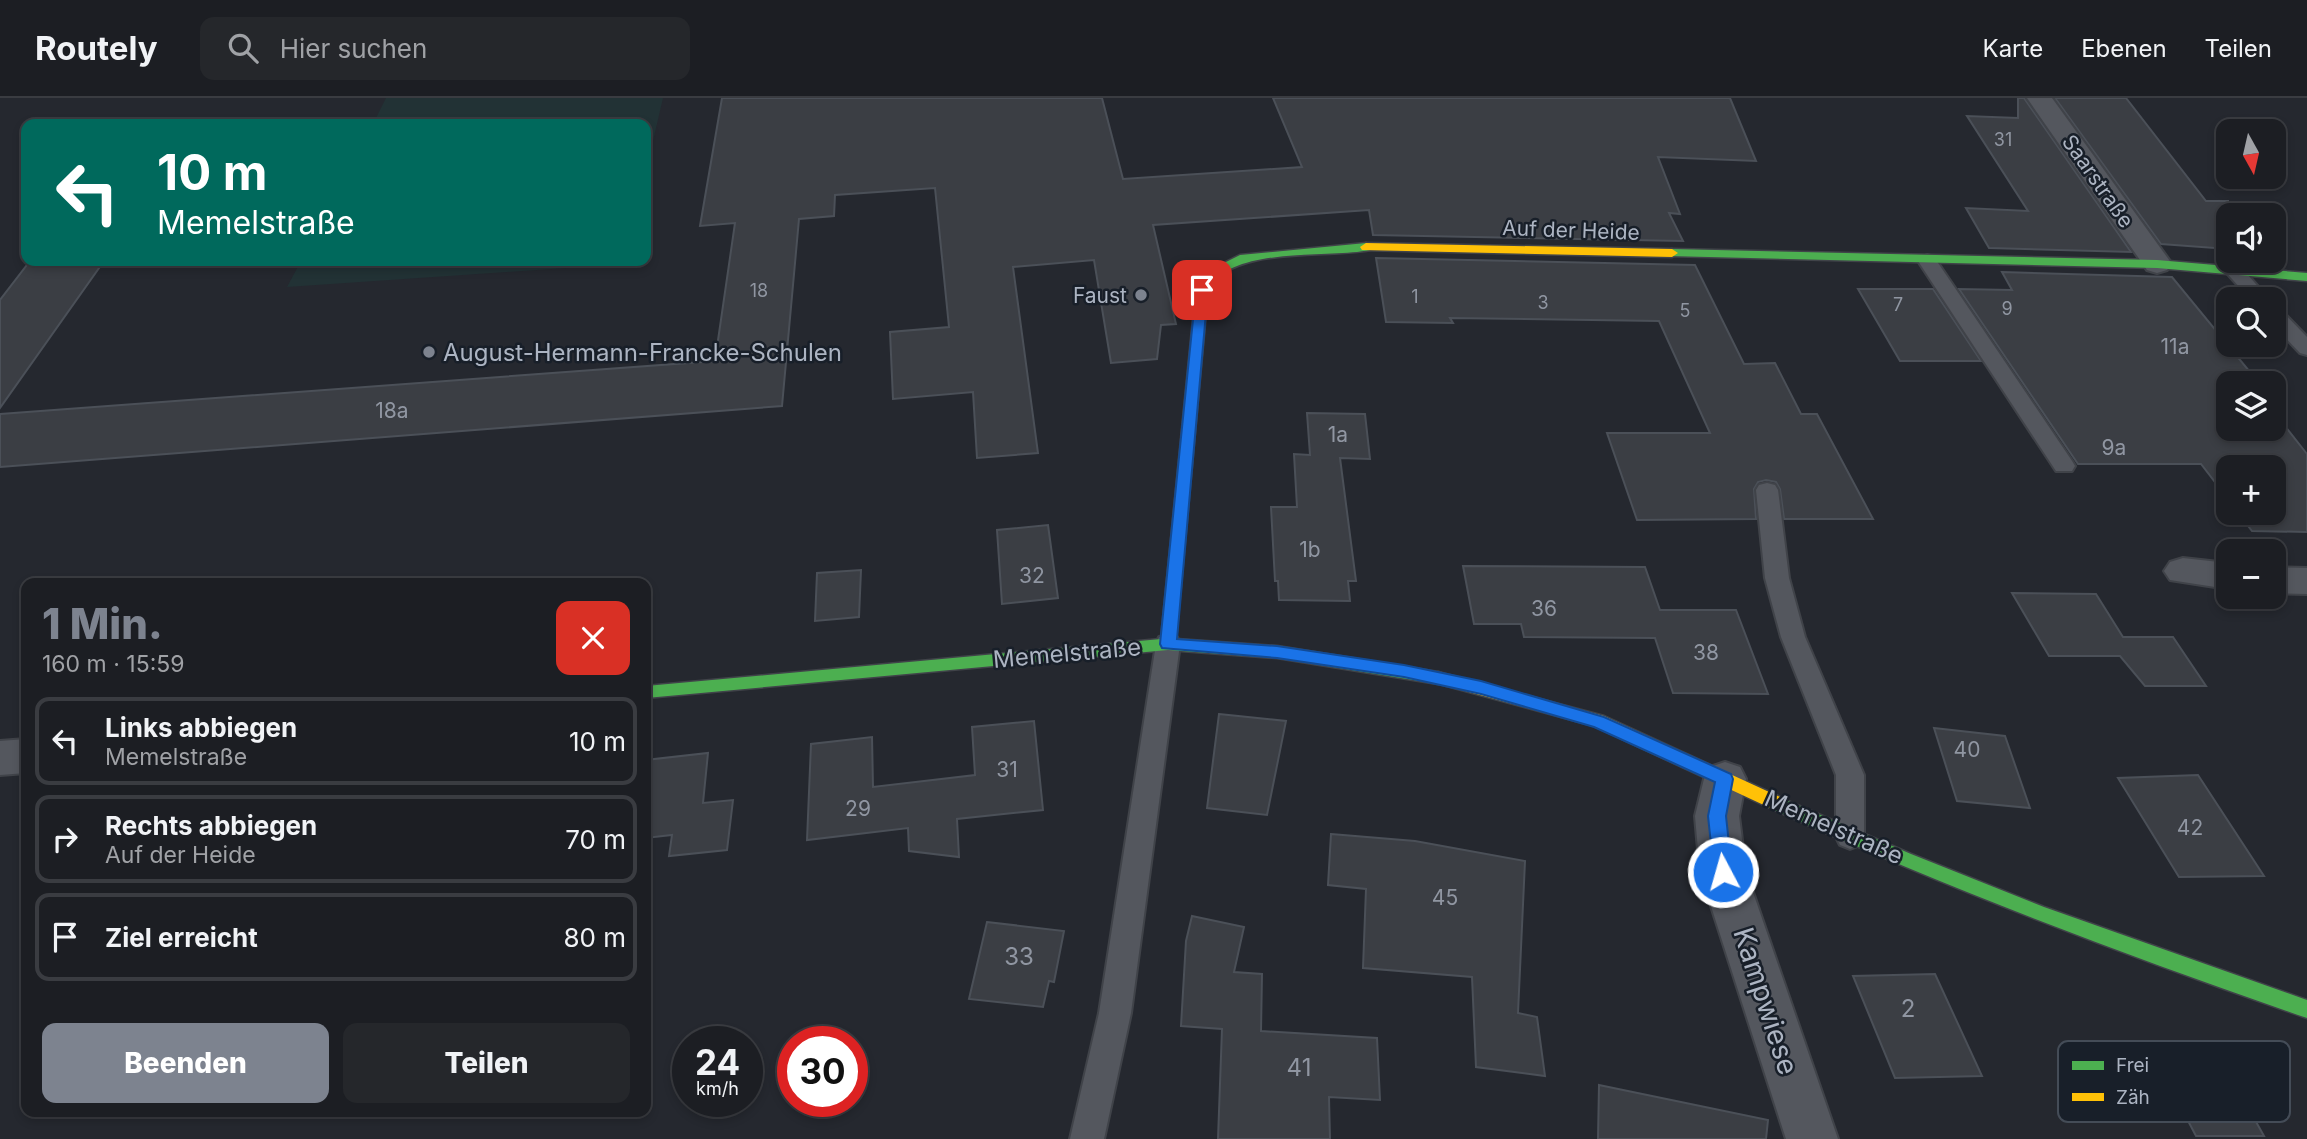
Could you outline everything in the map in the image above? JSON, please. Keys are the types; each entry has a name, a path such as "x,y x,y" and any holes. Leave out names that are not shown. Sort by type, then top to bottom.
{"street":[{"name":"Saarstraße","path":"2039,98 2157,264"},
{"name":"Auf der Heide","path":"1168,644 1202,290 1210,275 1244,258 1379,246 1927,261 2157,264 2216,269"},
{"name":"Auf der Heide","path":"2270,273 2307,276"},
{"path":"2183,571 2216,575"},
{"path":"2286,580 2307,581"},
{"name":"Memelstraße","path":"651,692 1168,644 1277,652 1404,671 1481,688 1598,721 1850,836 2129,948 2307,1009"},
{"path":"0,758 21,756"},
{"name":"Kampwiese","path":"1725,779 1717,816 1723,872 1812,1139"}],"lane":[{"path":"1927,261 2064,467"},
{"path":"2236,273 2249,287"},
{"path":"2286,327 2307,349"},
{"path":"1767,490 1777,578 1793,637 1850,775 1850,836"},
{"path":"1087,1139 1115,1013 1168,644"}],"shaded area":[{"path":"386,98 663,98 651,150 651,119 376,119"},
{"path":"298,266 595,266 287,287"}],"building":[{"path":"722,98 1102,98 1123,179 1302,167 1273,98 1730,98 1756,161 1658,157 1680,214 1669,213 1683,241 1373,235 1369,210 1153,225 1176,324 1161,325 1157,359 1111,363 1094,260 1013,267 1038,453 977,458 973,392 893,399 890,332 949,327 935,188 835,195 834,216 799,219 782,406 0,467 0,414 715,361 735,223 700,226"},
{"path":"2018,98 2024,98 2131,252 1989,248 1966,208 2028,211 1967,116 2018,118"},
{"path":"2055,98 2126,98 2206,201 2228,201 2216,203 2216,248 2161,244"},
{"path":"1376,258 1695,265 1744,364 1775,363 1801,414 1817,414 1873,519 1784,519 1780,489 1776,482 1766,480 1758,482 1754,489 1756,519 1637,520 1607,433 1710,433 1659,321 1450,318 1453,323 1386,322"},
{"path":"26,266 100,266 0,408 0,300"},
{"path":"2002,272 2172,277 2216,331 2216,357 2238,357 2249,371 2216,371 2216,441 2286,441 2286,427 2307,454 2307,532 2252,531 2247,525 2286,525 2286,455 2216,455 2216,483 2201,464 2078,464 1959,289 2012,290"},
{"path":"1858,289 1933,289 1981,361 1900,361"},
{"path":"1307,413 1365,414 1370,459 1340,458 1356,581 1348,581 1350,601 1279,600 1278,581 1275,581 1271,507 1297,507 1294,454 1310,455"},
{"path":"1048,525 1058,598 1002,604 997,530"},
{"path":"1463,566 1645,567 1660,610 1736,610 1768,694 1673,693 1655,638 1524,637 1521,624 1474,624"},
{"path":"861,570 859,617 815,621 817,573"},
{"path":"2012,593 2096,594 2123,637 2173,637 2206,686 2145,686 2120,656 2049,656"},
{"path":"1219,714 1286,721 1267,815 1207,808"},
{"path":"1034,721 1043,810 957,819 959,857 909,851 908,828 807,840 811,744 872,737 873,787 975,775 972,727"},
{"path":"1934,728 2005,736 2030,808 1957,801"},
{"path":"708,753 703,803 733,800 727,850 669,856 672,835 651,837 651,759"},
{"path":"2198,775 2264,876 2179,877 2118,778"},
{"path":"1331,834 1415,841 1525,861 1518,1013 1537,1017 1545,1076 1476,1067 1472,977 1363,968 1366,889 1328,885"},
{"path":"1192,916 1244,927 1234,972 1262,974 1261,1031 1377,1038 1380,1100 1329,1097 1330,1139 1218,1139 1222,1029 1181,1026 1186,941"},
{"path":"987,922 1064,931 1054,982 1049,981 1043,1007 969,999"},
{"path":"1935,974 1982,1076 1895,1078 1853,976"},
{"path":"1599,1085 1768,1120 1766,1139 1598,1139"},
{"path":"2189,1122 2256,1122 2264,1136 2196,1136"}],"traffic: fast":[{"path":"1168,644 1202,290 1210,275 1244,258 1366,247"},
{"path":"1672,253 2157,264 2307,277"},
{"path":"651,692 1168,644 1277,652 1438,678"},
{"path":"1774,802 1971,887 2307,1009"}],"traffic: slow":[{"path":"1366,247 1672,253"},
{"path":"1438,678 1598,721 1774,802"}],"place":[{"name":"Faust","path":"1141,295"},
{"name":"August-Hermann-Francke-Schulen","path":"429,352"}],"route":[{"path":"1202,290 1168,644 1277,652 1404,671 1481,688 1598,721 1725,779 1717,816 1723,872"}]}
